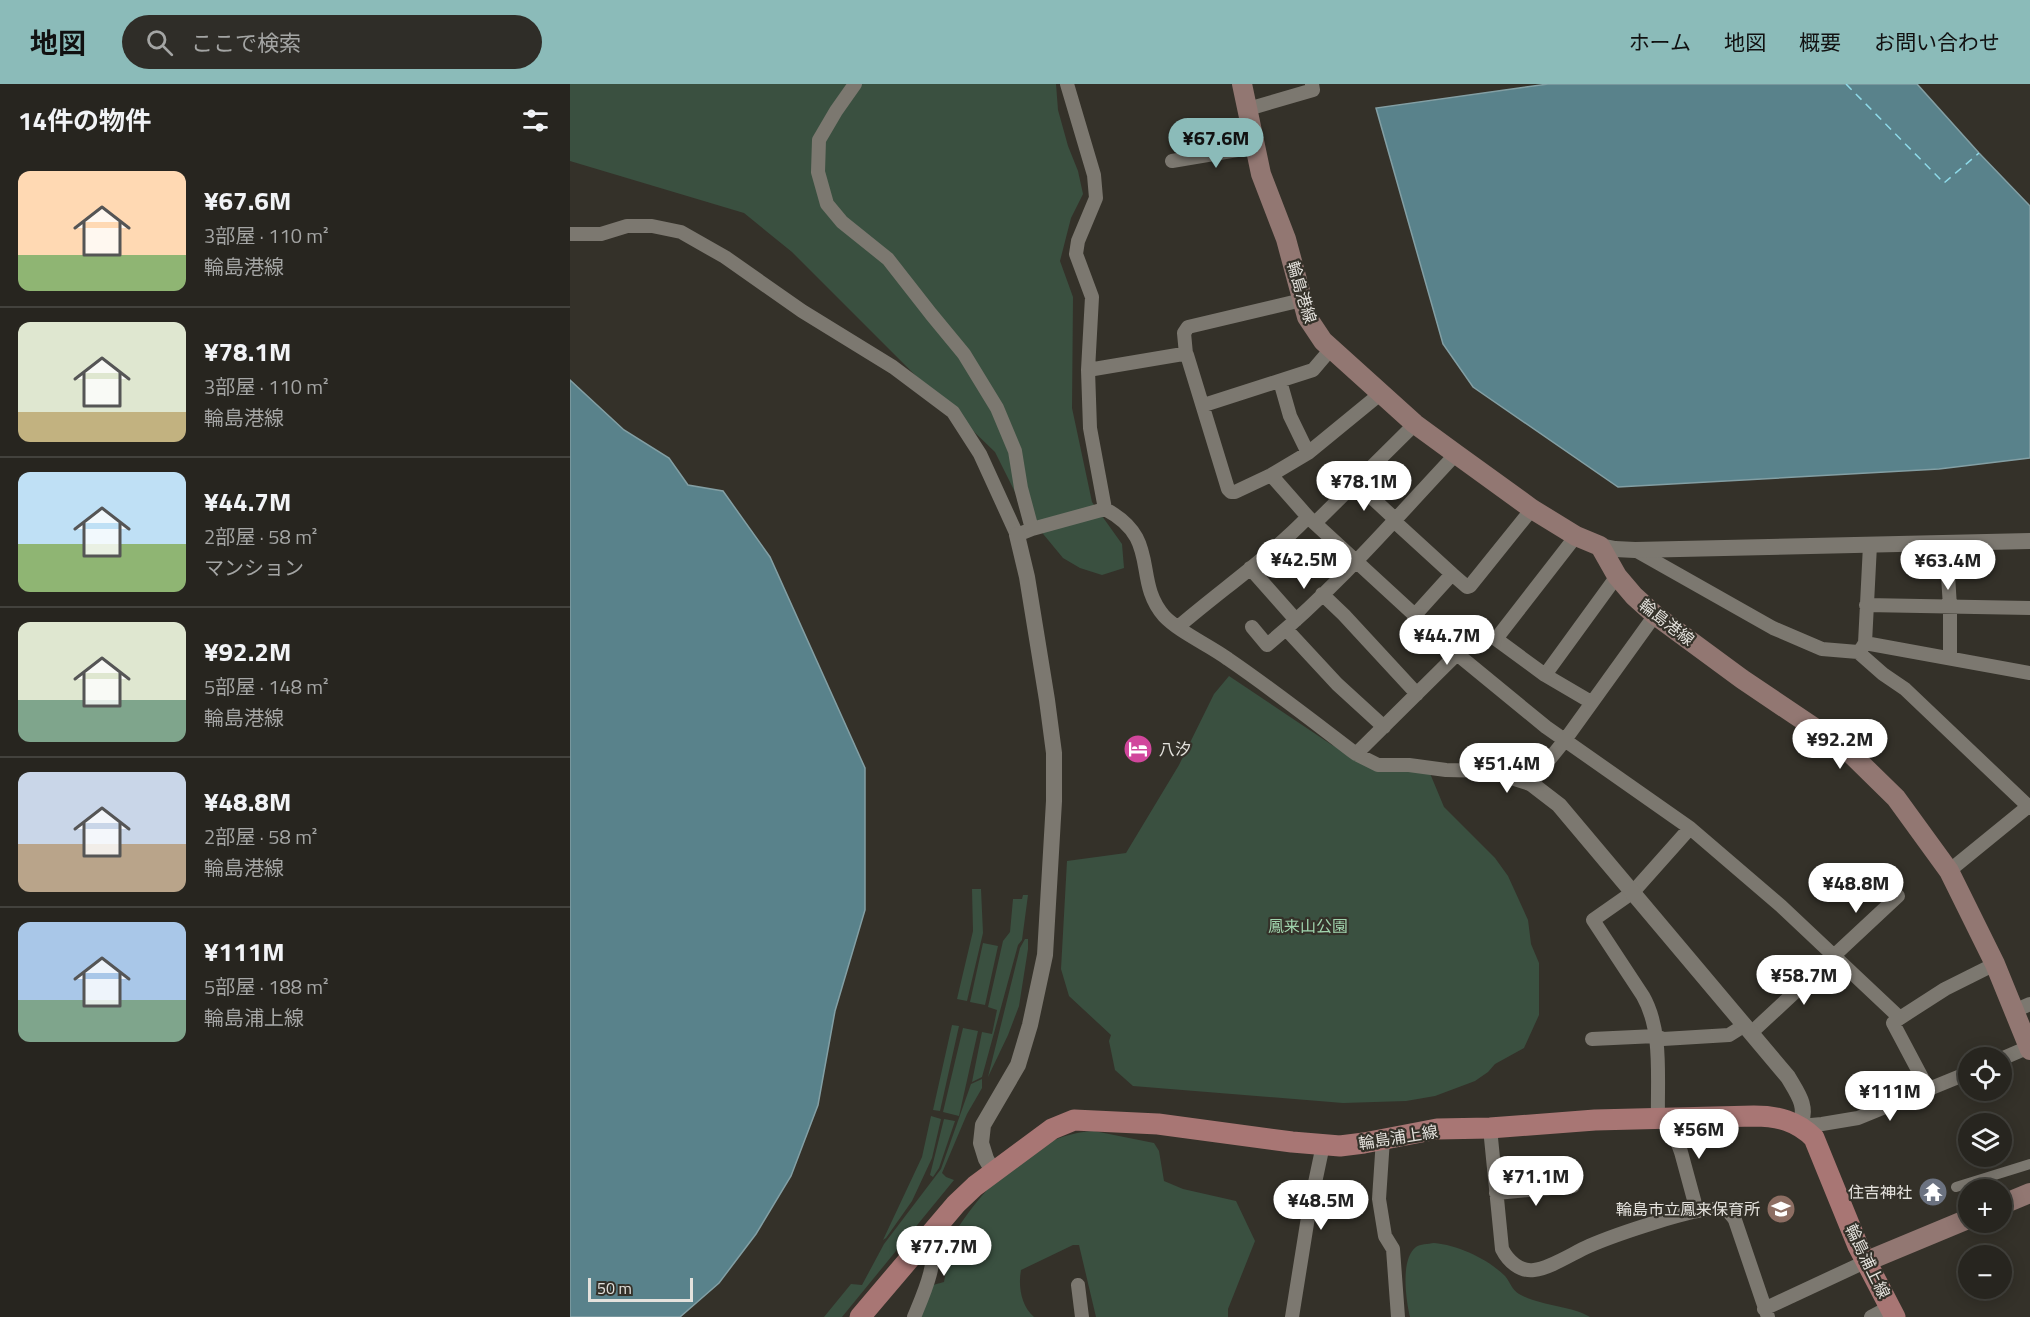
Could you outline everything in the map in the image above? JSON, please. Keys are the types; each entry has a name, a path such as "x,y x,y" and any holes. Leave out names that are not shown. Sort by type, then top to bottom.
{"main road":[{"name":"輪島港線","path":"1242,84 1261,174 1286,239 1307,317 1330,350 1416,424 1456,454 1532,509 1576,536 1600,546 1617,576 1654,615 1742,679 1846,749 1896,798 1949,871 1995,964 2022,1007 2029,1049"},
{"name":"輪島浦上線","path":"860,1317 956,1204 993,1171 1052,1129 1074,1120 1158,1124 1340,1146 1437,1129 1490,1128 1595,1120 1774,1116 1800,1126 1818,1143 1858,1246 1893,1312"},
{"path":"2012,1200 2030,1193"},
{"path":"1867,1261 1958,1223"}],"street":[{"path":"855,84 819,140 818,172 827,204 842,222 888,259 964,354 997,408 1014,451 1021,488 1027,577 1054,753 1054,801 1045,955 1030,1025 1018,1065 983,1125 981,1143 993,1171"},
{"path":"1067,84 1094,175 1096,198 1078,241 1076,254 1092,297 1088,370 1090,428 1105,509"},
{"path":"1248,109 1313,90 1312,84"},
{"path":"1172,161 1255,147"},
{"path":"570,234 601,234 627,226 652,226 681,232 725,257 802,311 893,368 953,412 980,454 1024,532"},
{"path":"1302,300 1188,327 1184,333 1186,354 1189,357 1228,489 1235,492 1271,475 1308,453 1380,394"},
{"path":"1203,405 1313,370 1330,350"},
{"path":"1088,370 1186,354"},
{"path":"1280,381 1290,416 1308,453"},
{"path":"1178,627 1311,520 1416,424"},
{"path":"1252,627 1267,645 1355,562 1456,454"},
{"path":"1271,475 1311,520 1457,654 1565,740 1690,828 1781,906 1900,1018"},
{"path":"1355,482 1467,586 1470,586 1532,509"},
{"path":"1024,532 1105,509 1119,516 1141,546 1153,600 1166,618 1229,659 1356,754 1378,765 1489,771 1533,785 1559,805 1788,1077 1797,1093 1804,1115 1800,1126 1858,1118 1958,1077"},
{"path":"1576,536 1497,638 1545,675 1591,702"},
{"path":"1600,546 1635,550 2030,541"},
{"path":"1946,543 1950,658"},
{"path":"1870,545 1862,648 1883,674 1905,689 2029,806 1949,871"},
{"path":"1635,550 1773,628 1822,649 1862,648 1950,658 2030,673"},
{"path":"1250,568 1337,684 1383,727"},
{"path":"1414,616 1452,574"},
{"path":"1545,675 1617,576"},
{"path":"1322,594 1417,694"},
{"path":"1866,605 2030,609"},
{"path":"1533,785 1536,776 1565,740 1654,615"},
{"path":"1356,754 1457,654"},
{"path":"1690,828 1633,892 1593,920 1646,1002 1656,1036 1664,1119 1680,1152 1697,1211"},
{"path":"1592,1039 1656,1036 1663,1039 1729,1035 1748,1029 1835,956 1898,896"},
{"path":"1928,1089 1893,1023 1945,989 1995,964"},
{"path":"2012,1055 2029,1049"},
{"path":"1490,1128 1502,1249 1506,1256 1523,1269 1533,1271 1590,1246 1697,1211 1722,1209 1731,1214 1746,1250 1766,1313 1867,1261"},
{"path":"1383,1139 1379,1199 1385,1236 1393,1249 1398,1317"},
{"path":"1292,1317 1308,1211 1323,1145"},
{"path":"1956,1187 2030,1164"},
{"path":"1496,1194 1573,1186"},
{"path":"914,1317 927,1284 934,1245 931,1234"},
{"path":"1078,1285 1082,1317"},
{"path":"1871,1317 1893,1312"}],"green space":[{"path":"570,84 1056,84 1058,110 1083,194 1071,218 1060,261 1073,297 1072,408 1092,502 1122,544 1124,568 1102,575 1080,568 1063,558 1025,512 995,452 792,252 744,213 570,161"},
{"name":"鳳来山公園","path":"1229,676 1332,745 1377,768 1429,771 1444,807 1495,858 1508,876 1528,920 1531,944 1539,963 1539,1015 1524,1048 1495,1064 1475,1081 1435,1096 1406,1101 1343,1103 1133,1086 1115,1070 1109,1041 1111,1035 1069,996 1061,969 1067,861 1126,853 1179,765 1214,694"},
{"path":"972,889 981,889 983,933 967,1001 957,999 973,931"},
{"path":"1023,895 1028,895 1022,940 1018,945 982,1077 972,1082 982,1032 992,1034 997,1010 988,1007 1003,941 1010,932 1013,899 1022,899"},
{"path":"1025,939 1028,939 1028,949 1019,1006 988,1077 1020,948"},
{"path":"983,943 998,946 985,1005 970,1002"},
{"path":"952,1025 959,1026 940,1111 933,1110"},
{"path":"963,1028 978,1031 959,1116 943,1112"},
{"path":"982,1079 982,1088 967,1114 942,1173 954,1180 842,1317 824,1317 851,1284 862,1285 884,1244 941,1169 971,1084"},
{"path":"931,1116 941,1119 932,1158 912,1201 883,1240 922,1157"},
{"path":"944,1119 955,1121 939,1168 933,1177 930,1175"},
{"path":"1094,1131 1154,1143 1159,1151 1164,1181 1183,1189 1236,1201 1255,1241 1228,1309 1228,1317 1096,1317 1079,1245 1073,1245 1021,1270 1022,1295 1026,1307 1034,1317 920,1317 933,1285 944,1282 946,1271 940,1260 966,1216 983,1194 1023,1158 1045,1144 1069,1135"},
{"path":"1434,1243 1463,1250 1481,1259 1498,1270 1517,1292 1527,1298 1574,1310 1590,1317 1410,1317 1406,1280 1408,1261 1416,1247"}],"water":[{"path":"1548,84 1917,84 2030,206 2030,458 1939,469 1618,487 1473,387 1443,344 1376,108"},
{"path":"570,380 624,430 669,458 688,485 723,491 770,557 865,768 865,910 835,1011 818,1105 791,1176 756,1234 719,1283 680,1317 570,1317"}],"ferry route":[{"path":"1846,84 1944,183 1979,153"}],"place":[{"name":"八汐","path":"1138,749"},
{"name":"住吉神社","path":"1933,1192"},
{"name":"輪島市立鳳来保育所","path":"1781,1209"}]}
